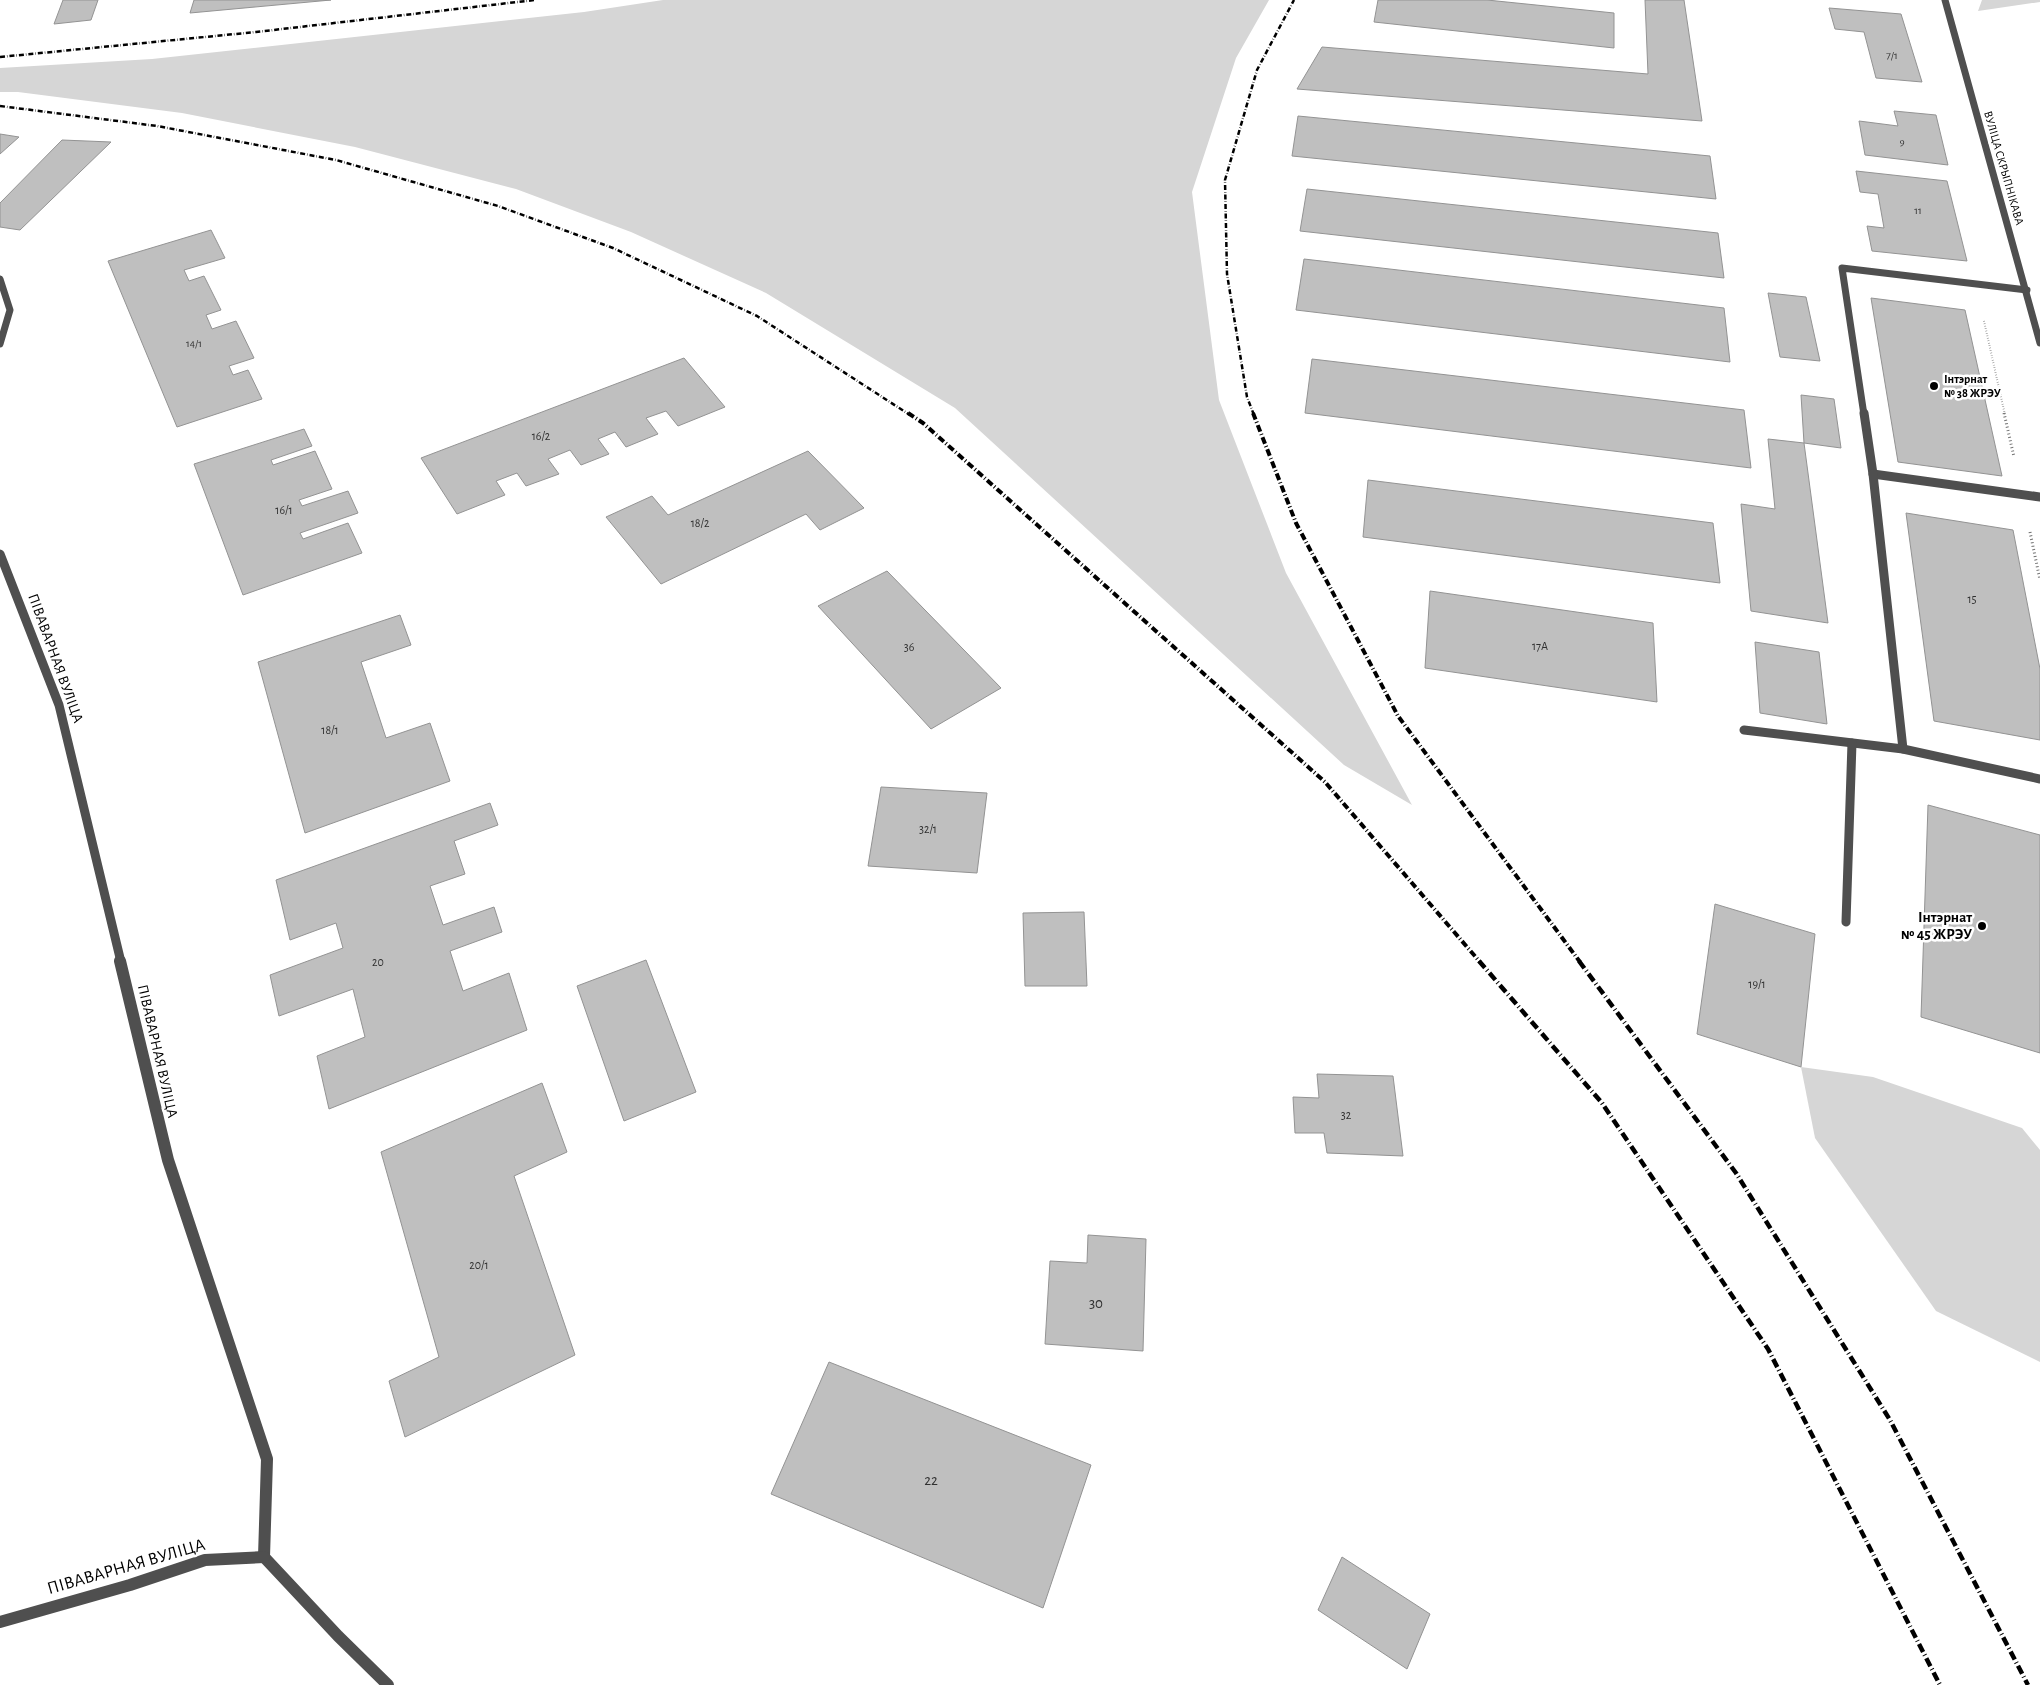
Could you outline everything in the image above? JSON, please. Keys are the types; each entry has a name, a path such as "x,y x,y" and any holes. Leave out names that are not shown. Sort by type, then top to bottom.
{"street":[{"name":"ВУЛІЦА СКРЫПНІКАВА","path":"1945,0 2027,290 2040,343"},
{"path":"1903,749 1873,474 1842,268 2027,290"},
{"path":"0,279 10,310 0,344"},
{"path":"1873,474 2040,497"},
{"name":"ПІВАВАРНАЯ ВУЛІЦА","path":"0,554 59,705 168,1160 267,1460 264,1557 206,1560 130,1585 0,1622"},
{"path":"1744,730 1903,749 2040,779"},
{"path":"1846,922 1852,743"},
{"path":"264,1557 338,1636 388,1685"}],"shaded area":[{"path":"663,0 1269,0 1236,58 1192,192 1219,400 1286,573 1412,805 1344,765 955,408 766,293 631,232 516,189 355,147 182,113 18,92 0,92 0,68 152,59 584,12"},
{"path":"1982,0 2040,0 2040,2 1978,11"},
{"path":"1801,1067 1873,1077 2022,1128 2040,1150 2040,1362 1936,1311 1815,1138"}],"building":[{"path":"63,0 98,0 91,20 54,24"},
{"path":"194,0 331,0 190,13"},
{"path":"1378,0 1487,0 1614,13 1614,48 1374,22"},
{"path":"1645,0 1684,0 1702,121 1297,89 1322,47 1648,74"},
{"path":"1829,8 1901,14 1922,82 1876,78 1864,32 1835,29"},
{"path":"1894,111 1936,115 1948,165 1865,155 1859,121 1898,126"},
{"path":"1298,116 1710,156 1716,199 1292,156"},
{"path":"0,134 19,137 0,154"},
{"path":"62,140 111,142 20,230 0,227 0,203"},
{"path":"1856,171 1947,181 1967,261 1872,251 1867,226 1884,228 1878,194 1860,192"},
{"path":"1307,189 1718,233 1724,278 1300,231"},
{"path":"211,230 225,258 184,270 189,281 204,276 221,310 206,315 212,329 236,321 254,358 229,366 233,375 248,370 262,399 177,427 108,261"},
{"path":"1304,259 1724,308 1730,362 1296,310"},
{"path":"1768,293 1806,297 1820,361 1780,357"},
{"name":"Інтэрнат № 38 ЖРЭУ","path":"1871,298 1965,310 2002,476 1898,462"},
{"path":"684,358 725,407 678,426 666,411 646,418 658,434 626,447 615,432 598,439 609,454 581,465 570,450 548,459 559,474 526,486 517,473 496,481 505,495 457,514 421,458"},
{"path":"1312,359 1744,410 1751,468 1305,413"},
{"path":"1801,395 1834,399 1841,448 1804,443"},
{"path":"304,429 312,446 271,460 273,465 315,451 332,489 299,500 302,506 348,491 358,513 300,533 303,539 348,523 362,553 243,595 194,464"},
{"path":"1768,439 1804,443 1828,623 1751,611 1741,504 1775,509"},
{"path":"808,451 864,508 820,530 806,514 661,584 606,517 652,496 668,515"},
{"path":"1368,480 1713,523 1720,583 1363,537"},
{"path":"1906,513 2013,530 2040,669 2040,740 1934,721"},
{"path":"887,571 1001,688 931,729 818,606"},
{"path":"1430,591 1653,623 1657,702 1425,668"},
{"path":"400,615 411,645 361,662 386,738 430,723 450,781 305,833 258,662"},
{"path":"1755,642 1819,652 1827,724 1760,713"},
{"path":"881,787 987,793 977,873 868,866"},
{"path":"490,803 498,825 454,841 465,874 430,886 443,925 494,907 502,932 450,951 463,991 509,973 527,1030 329,1109 317,1056 365,1037 353,989 279,1016 270,975 343,948 336,923 290,940 276,880"},
{"name":"Інтэрнат № 45 ЖРЭУ","path":"1928,805 2040,835 2040,1053 1921,1017"},
{"path":"1715,904 1815,934 1801,1067 1697,1034"},
{"path":"1084,912 1087,986 1025,986 1023,913"},
{"path":"646,960 696,1092 624,1121 577,986"},
{"path":"1317,1074 1393,1076 1403,1156 1327,1153 1324,1133 1295,1133 1293,1097 1319,1098"},
{"path":"542,1083 567,1152 514,1176 575,1355 405,1437 389,1381 439,1357 381,1152"},
{"path":"1088,1235 1146,1239 1143,1351 1045,1344 1050,1261 1087,1263"},
{"path":"829,1362 1091,1465 1043,1608 771,1494"},
{"path":"1342,1557 1430,1614 1407,1669 1318,1610"}],"railway":[{"path":"0,57 256,32 535,0"},
{"path":"1254,415 1247,397 1227,274 1225,180 1257,70 1294,0"},
{"path":"0,106 157,126 336,160 498,206 613,248 757,316 910,415"},
{"path":"908,413 923,423 1325,782 1480,962"},
{"path":"1253,413 1296,523 1398,716 1580,962"},
{"path":"1479,961 1602,1103 1768,1349 1940,1685"},
{"path":"1579,961 1736,1173 1890,1420 2028,1685"}],"place":[{"name":"Інтэрнат № 38 ЖРЭУ","path":"1934,386"},
{"name":"Інтэрнат № 45 ЖРЭУ","path":"1982,926"}]}
